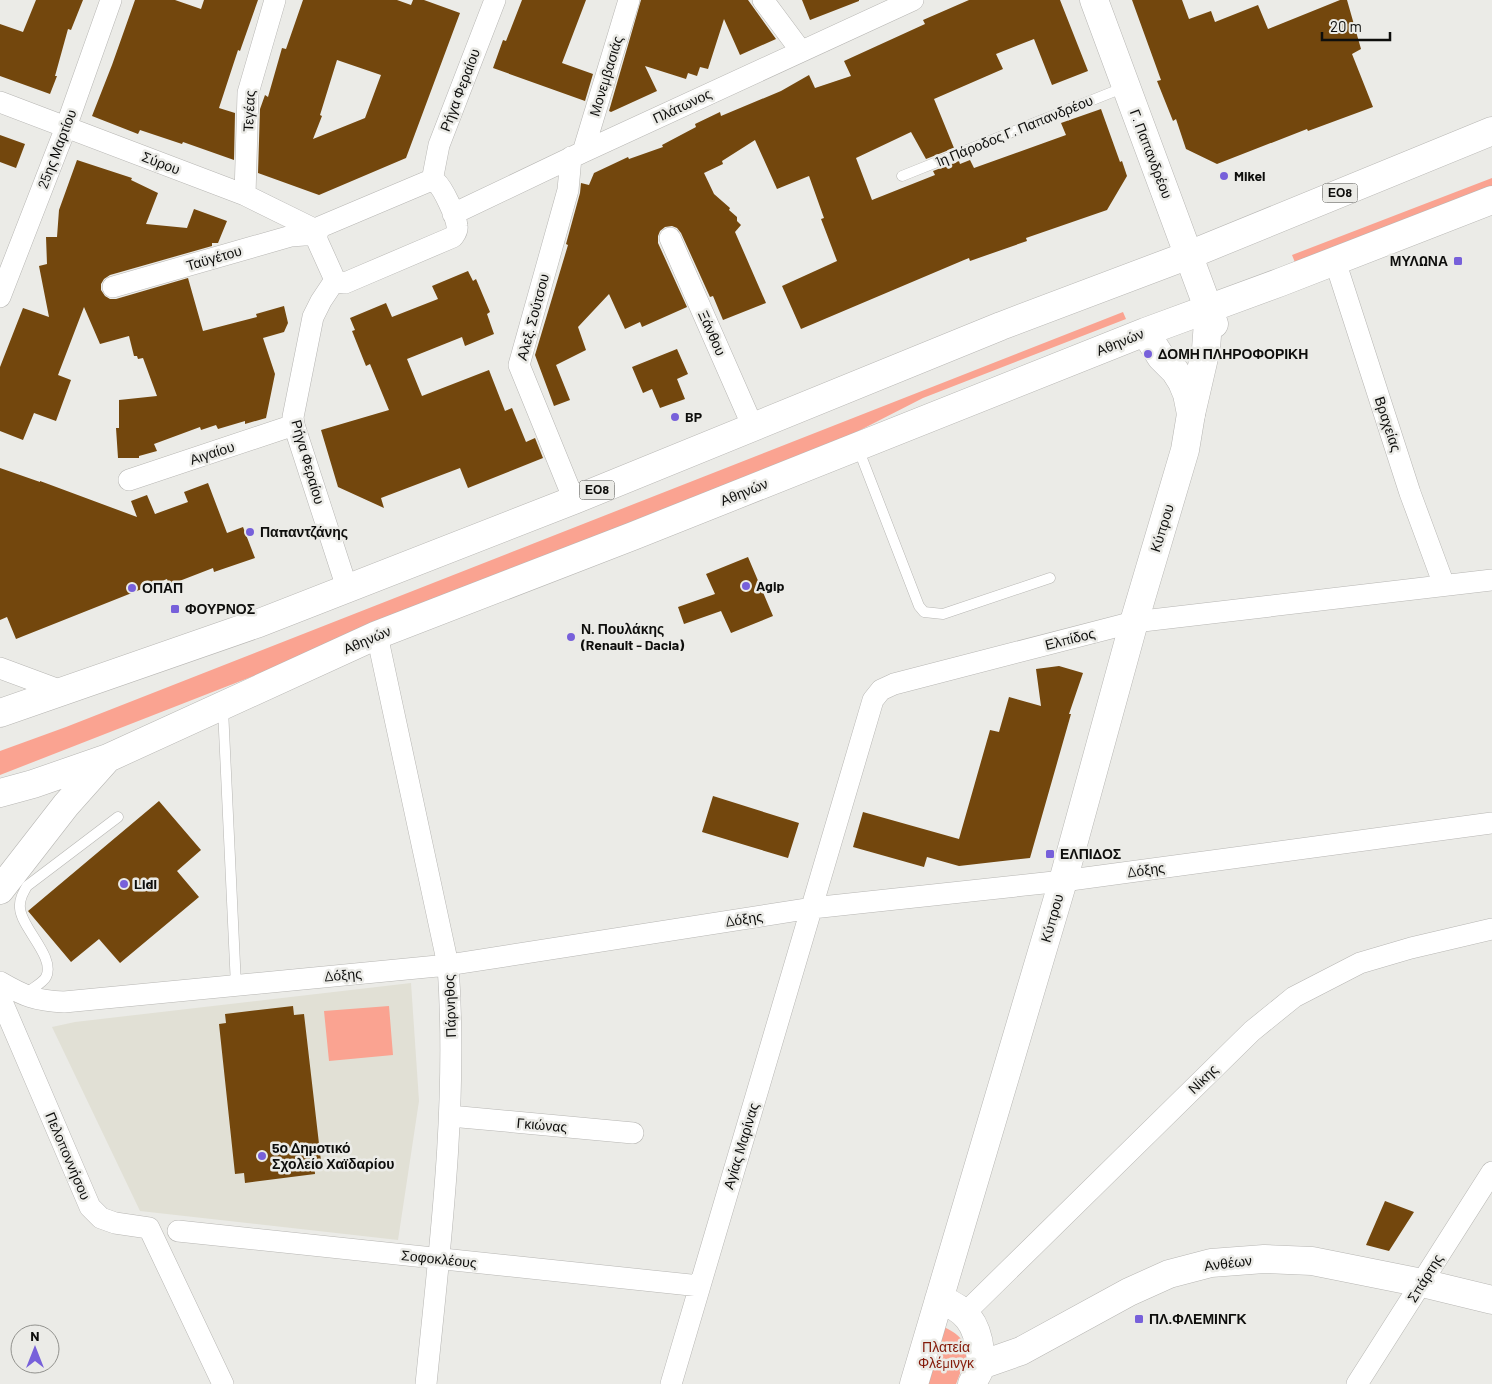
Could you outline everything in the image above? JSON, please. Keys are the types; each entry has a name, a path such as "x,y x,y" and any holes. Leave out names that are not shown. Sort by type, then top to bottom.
{"main road":[{"name":"Γ. Παπανδρέου","path":"1094,0 1209,308"},
{"name":"ΕΟ8","path":"0,713 259,623 574,500 1001,326 1189,255 1492,131"},
{"name":"Αθηνών","path":"0,793 34,784 108,758 377,635 643,532 1145,332 1492,200"},
{"name":"Κύπρου","path":"914,1384 1063,881 1134,622 1185,450 1191,414 1205,356 1209,308"},
{"name":"Κύπρου","path":"1185,450 1206,416 1223,358 1209,308"},
{"path":"1145,332 1161,358 1175,371 1182,382 1187,394 1191,414"},
{"path":"0,890 66,805 108,758"},
{"name":"Ανθέων","path":"976,1375 1129,1292 1169,1274 1211,1264 1264,1259 1312,1261 1422,1283 1492,1300"},
{"path":"939,1299 949,1302 965,1312"},
{"name":"Ανθέων","path":"965,1312 974,1325 979,1340 976,1375"}],"street":[{"name":"25ης Μαρτίου","path":"0,297 66,127 111,0"},
{"name":"Τεγέας","path":"245,195 248,93 275,0"},
{"name":"Ρήγα Φεραίου","path":"432,181 438,145 495,0"},
{"name":"Μονεμβασιάς","path":"577,154 629,0"},
{"path":"763,0 801,51"},
{"name":"Πλάτωνος","path":"453,214 577,154 913,0"},
{"name":"Σύρου","path":"0,102 245,195 318,232"},
{"name":"Αλεξ. Σούτσου","path":"574,500 519,365 577,154"},
{"path":"432,181 441,187 453,214 457,227 453,237 345,283 335,280 317,240 320,228 432,181"},
{"name":"Ταϋγέτου","path":"113,287 291,236 318,232"},
{"name":"Ξάνθου","path":"670,238 753,427"},
{"name":"Βραχείας","path":"1335,261 1410,494 1444,585"},
{"name":"Ρήγα Φεραίου","path":"335,280 313,317 295,402 294,426 347,588"},
{"name":"Αιγαίου","path":"129,480 294,426"},
{"name":"Ελπίδος","path":"812,908 874,700 881,690 894,684 1134,622 1492,580"},
{"name":"Πάρνηθος","path":"377,635 448,965 452,1036 450,1116 426,1384"},
{"path":"0,668 62,691"},
{"name":"Δόξης","path":"0,982 23,995 43,1001 64,1002 448,965 812,908 1063,881 1492,823"},
{"name":"Αγίας Μαρίνας","path":"671,1384 812,908"},
{"name":"Νίκης","path":"965,1312 1252,1031 1294,997 1360,964 1411,948 1492,929"},
{"name":"Πελοποννήσου","path":"0,996 90,1207 101,1218 115,1223 149,1228 223,1384"},
{"name":"Γκιώνας","path":"450,1116 633,1134"},
{"name":"Σπάρτης","path":"1357,1384 1492,1172"},
{"name":"Σοφοκλέους","path":"178,1231 700,1286"}],"lane":[{"name":"1η Πάροδος Γ. Παπανδρέου","path":"902,176 1126,86"},
{"path":"857,447 919,606 924,612 943,614 1050,578"},
{"path":"223,705 236,986"},
{"path":"23,995 46,978 48,969 46,959 20,910 21,897 27,886 118,817"}],"shaded area":[{"name":"5ο Δημοτικό Σχολείο Χαϊδαρίου","path":"411,983 419,1101 398,1240 140,1211 52,1027 75,1022"}],"green space":[{"path":"1492,178 1492,189 1296,265 1292,255"},
{"path":"1123,312 1126,319 923,398 786,468 0,775 0,751 66,727"},
{"path":"389,1006 393,1055 329,1061 324,1011"},
{"name":"Πλατεία Φλέμινγκ","path":"935,1324 955,1333 969,1350 956,1384 919,1384"}],"building":[{"path":"36,0 83,0 71,30 68,29 55,76 57,76 50,94 0,76 0,24 23,32"},
{"path":"135,0 175,0 201,9 204,0 258,0 240,51 238,50 219,108 235,113 234,160 183,142 182,144 140,130 138,134 92,116"},
{"path":"303,0 397,0 411,5 413,0 424,0 460,13 406,158 319,195 258,173 260,109 265,95 268,97 282,48 286,49","holes":["337,60 381,75 365,118 313,139 322,116 320,115"]},
{"path":"522,0 586,0 562,63 593,74 585,101 493,68 503,40 506,41"},
{"path":"641,0 748,0 776,39 740,55 724,19 708,69 700,67 697,76 688,73 686,79 645,66 657,91 611,112 609,111"},
{"path":"802,0 859,0 859,1 810,20"},
{"path":"969,0 1060,0 1088,71 1052,85 1034,39 996,54 1003,69 934,99 954,148 926,159 911,132 856,158 872,200 935,175 933,171 959,161 960,164 970,160 974,168 1066,135 1061,123 1101,109 1127,176 1107,210 1026,238 1027,241 970,261 969,258 801,329 782,286 837,261 821,219 824,218 809,176 777,189 755,140 722,161 723,164 704,173 714,194 730,208 729,210 737,217 737,221 741,225 735,232 766,303 723,320 713,296 710,297 681,233 672,226 665,227 660,231 658,243 687,307 642,327 640,322 625,329 609,294 578,327 586,350 556,365 570,400 554,406 535,355 568,245 566,244 581,183 589,185 594,173 628,157 629,159 663,147 662,145 696,127 695,124 720,112 721,116 781,91 809,75 815,88 851,76 844,61 925,24 923,20"},
{"path":"1132,0 1182,0 1189,19 1211,11 1215,22 1258,5 1268,29 1340,0 1347,0 1361,49 1352,54 1373,107 1308,131 1307,129 1217,164 1186,149 1176,119 1173,121 1157,81 1161,80"},
{"path":"0,135 25,144 16,168 0,162"},
{"path":"77,160 132,178 131,180 158,193 146,224 187,228 194,209 227,221 218,243 212,243 212,246 110,275 101,284 101,290 110,299 116,299 188,278 203,331 257,317 256,314 284,306 288,323 284,332 263,338 275,374 266,418 245,424 245,421 218,429 216,425 201,430 200,427 154,444 157,451 139,456 139,458 118,458 116,428 119,428 119,400 157,396 143,358 138,359 137,356 134,356 129,336 100,344 84,307 58,375 71,380 56,421 34,413 23,440 0,431 0,367 23,308 49,317 39,266 47,264 46,237 57,237 59,210"},
{"path":"468,271 473,281 476,279 490,312 487,314 494,334 465,346 462,337 407,359 422,396 489,370 505,411 512,408 526,442 535,438 543,458 468,488 460,468 381,498 384,508 338,487 321,430 389,410 370,364 366,366 352,331 355,330 350,318 386,303 392,317 438,299 432,286"},
{"path":"677,349 688,374 677,379 685,399 660,408 652,389 643,393 632,367"},
{"path":"0,468 137,517 131,501 147,495 155,514 188,502 184,492 208,483 227,533 243,527 255,558 214,572 213,568 169,585 167,579 16,639 7,617 0,620"},
{"path":"748,557 773,616 731,633 721,611 684,624 678,607 715,594 706,574"},
{"path":"1059,666 1083,673 1069,714 1071,714 1030,858 959,866 927,857 924,867 853,847 863,812 959,839 990,730 999,732 1009,697 1041,706 1036,669"},
{"path":"713,796 799,823 788,858 702,832"},
{"name":"Lidl","path":"159,801 201,850 177,871 199,897 120,963 99,939 71,962 28,911"},
{"path":"293,1006 294,1015 304,1014 321,1161 314,1161 315,1174 245,1183 244,1173 235,1174 219,1024 226,1023 225,1014"},
{"path":"1385,1201 1414,1212 1389,1251 1366,1245"}],"place":[{"name":"Mikel","path":"1224,176"},
{"name":"ΜΥΛΩΝΑ","path":"1458,261"},
{"name":"ΔΟΜΗ ΠΛΗΡΟΦΟΡΙΚΗ","path":"1148,354"},
{"name":"BP","path":"675,417"},
{"name":"Παπαντζάνης","path":"250,532"},
{"name":"Agip","path":"746,586"},
{"name":"ΟΠΑΠ","path":"132,588"},
{"name":"ΦΟΥΡΝΟΣ","path":"175,609"},
{"name":"Ν. Πουλάκης (Renault - Dacia)","path":"571,637"},
{"name":"ΕΛΠΙΔΟΣ","path":"1050,854"},
{"name":"Lidl","path":"124,884"},
{"name":"5ο Δημοτικό Σχολείο Χαϊδαρίου","path":"262,1156"},
{"name":"ΠΛ.ΦΛΕΜΙΝΓΚ","path":"1139,1319"}]}
